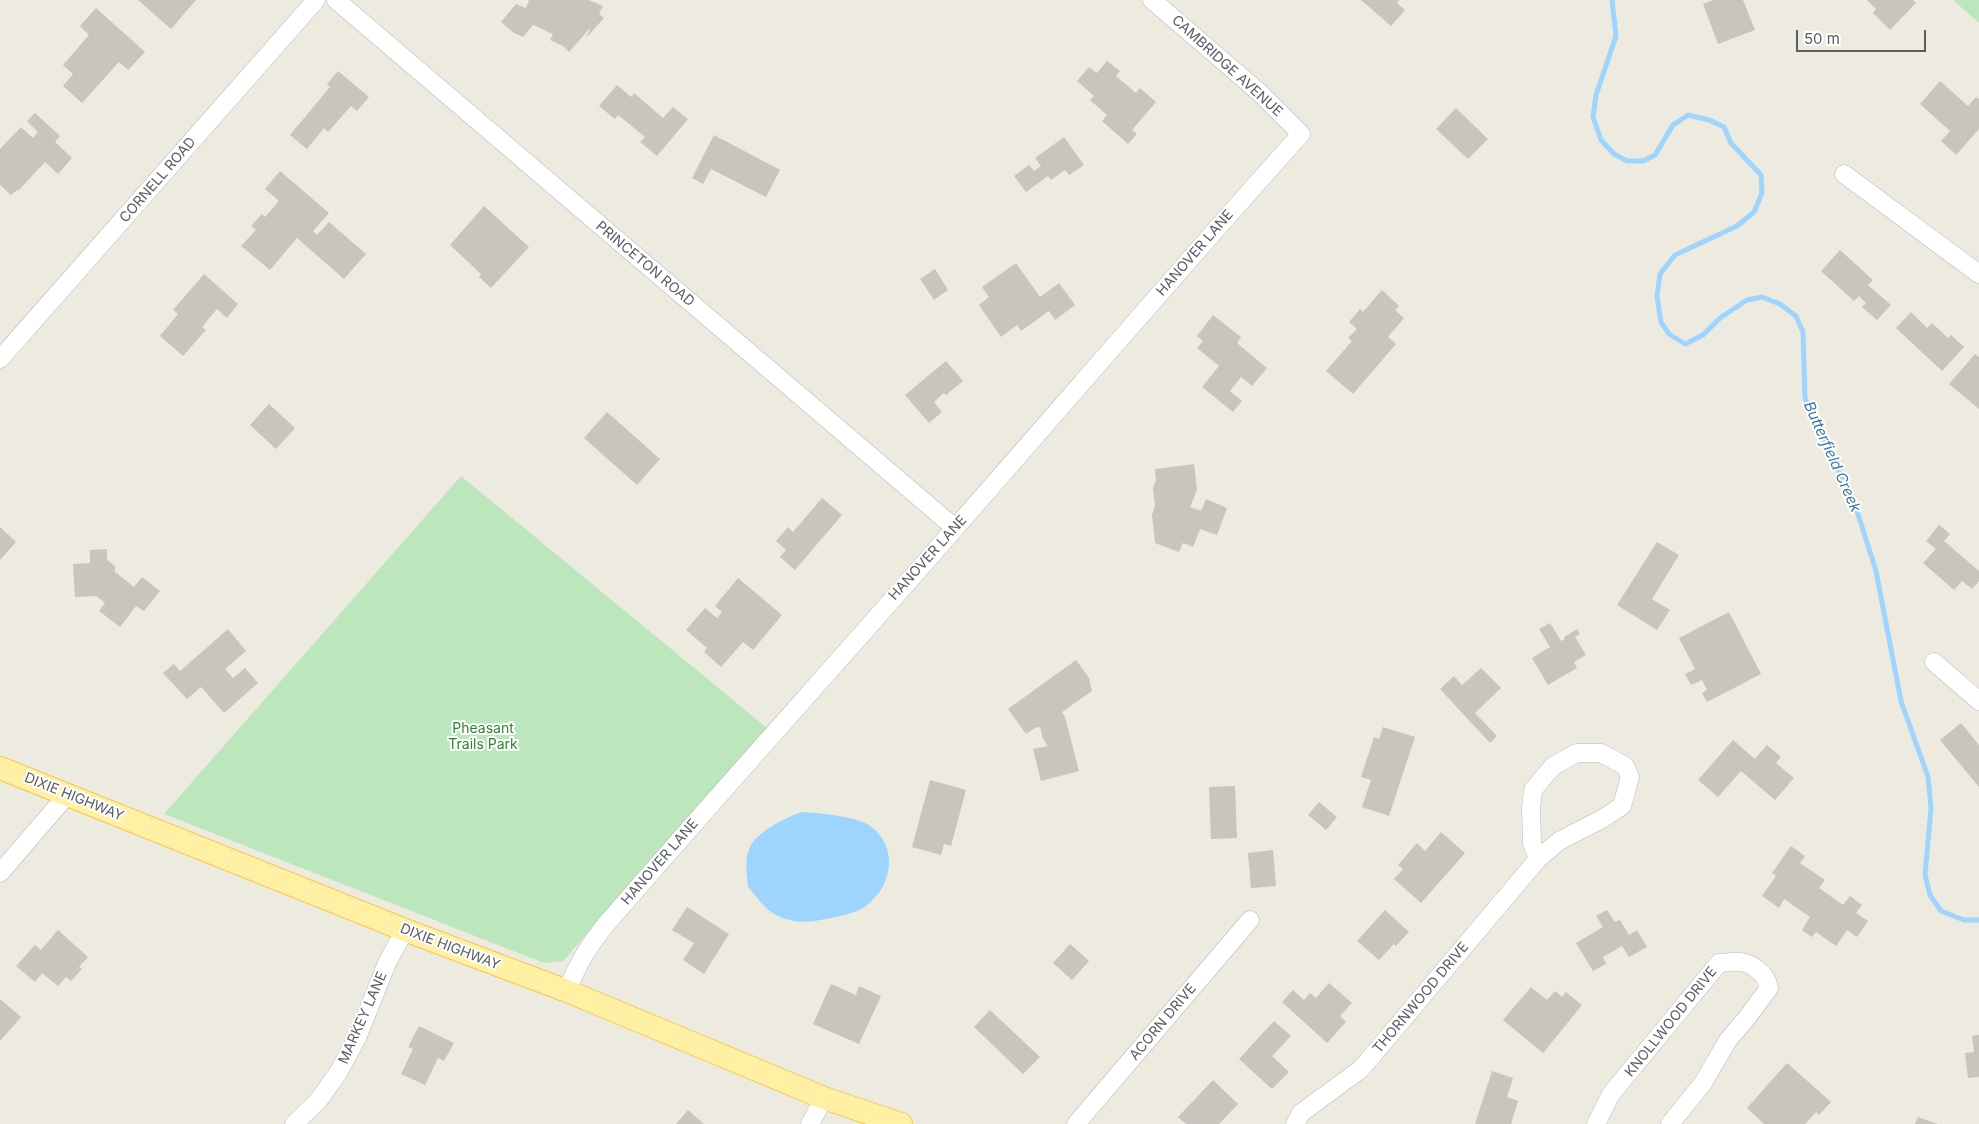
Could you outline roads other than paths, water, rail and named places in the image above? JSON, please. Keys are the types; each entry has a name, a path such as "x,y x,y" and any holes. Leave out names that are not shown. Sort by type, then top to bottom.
{"main road":[{"name":"DIXIE HIGHWAY","path":"0,768 405,930 568,991 824,1098 901,1124"}],"street":[{"name":"CORNELL ROAD","path":"0,359 316,0"},
{"name":"PRINCETON ROAD","path":"336,0 955,528"},
{"name":"CAMBRIDGE AVENUE","path":"1152,0 1259,92 1301,134"},
{"name":"HANOVER LANE","path":"568,991 575,971 588,946 608,922 1301,134"},
{"path":"1844,174 1979,274"},
{"path":"1934,662 1979,701"},
{"name":"THORNWOOD DRIVE","path":"1295,1124 1301,1113 1361,1069 1538,860 1559,841 1602,819 1622,806 1630,777 1625,766 1601,753 1577,753 1553,766 1533,790 1531,808 1532,843 1538,860"},
{"path":"0,873 67,795"},
{"name":"ACORN DRIVE","path":"1076,1124 1250,920"},
{"name":"MARKEY LANE","path":"294,1124 318,1101 338,1073 357,1038 387,963 405,930"},
{"name":"KNOLLWOOD DRIVE","path":"1596,1124 1611,1094 1719,963 1741,962 1757,969 1768,980 1769,988 1728,1040 1703,1083 1670,1124"},
{"path":"810,1124 824,1098"}],"water":[{"path":"802,812 855,819 869,825 879,834 889,856 889,867 881,890 863,908 845,915 819,920 791,921 771,912 748,887 747,856 753,841 788,817"}],"waterway":[{"name":"Butterfield Creek","path":"1612,0 1616,36 1596,95 1593,117 1601,140 1614,154 1627,161 1643,161 1655,155 1673,125 1688,115 1709,120 1724,127 1731,143 1761,175 1762,193 1754,212 1737,226 1675,255 1660,274 1657,296 1661,322 1669,334 1685,344 1703,335 1720,318 1747,300 1762,297 1780,304 1796,316 1803,332 1805,398 1857,511 1876,571 1901,701 1928,777 1931,808 1925,875 1930,895 1941,911 1964,920 1979,920"}],"park label":[{"name":"Pheasant Trails Park","path":"483,738"}]}
